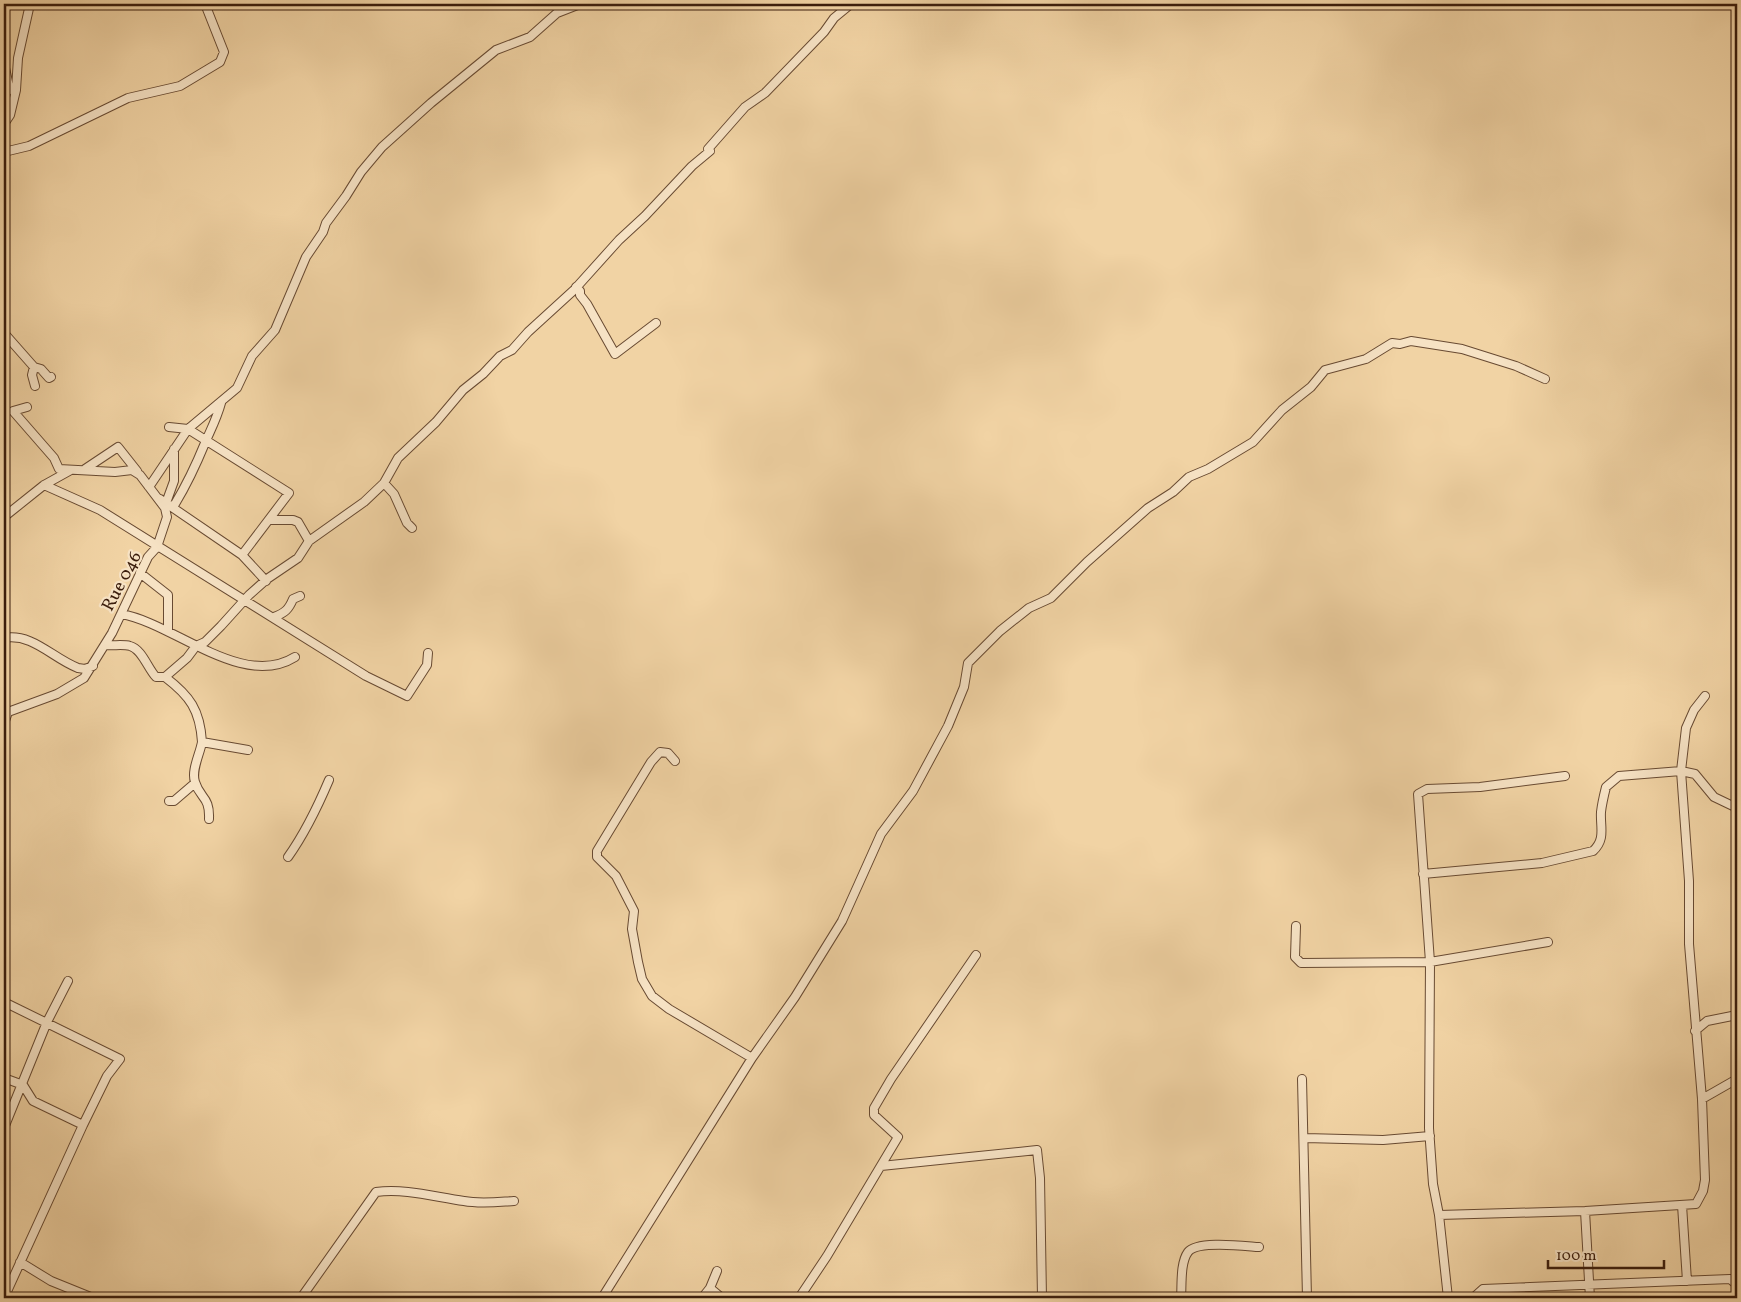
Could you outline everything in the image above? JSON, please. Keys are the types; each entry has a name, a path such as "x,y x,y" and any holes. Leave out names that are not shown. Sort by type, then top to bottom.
{"street":[{"path":"4,145 4,124 10,115 15,93 18,58 30,4"},
{"path":"4,152 29,146 128,98 180,86 220,62 224,52 205,4"},
{"path":"149,488 188,429 237,388 252,356 275,330 290,291 312,246 361,172 382,147 431,103 496,50 530,37 557,13 580,4"},
{"path":"165,677 168,672 187,658 196,646 210,637 266,581 298,558 309,541 352,512 384,483 398,458 436,422 464,390 500,356 512,350 576,287 619,240 645,216 692,166 710,151 708,149 744,108 765,93 824,32 834,18 851,4"},
{"path":"4,62 9,87 15,93"},
{"path":"4,212 4,236"},
{"path":"576,287 615,354 656,323"},
{"path":"4,333 34,367 41,369 49,378 51,376"},
{"path":"602,1298 752,1058 817,963 842,921 880,834 913,791 948,726 964,687 968,663 1000,631 1029,608 1051,598 1087,562 1148,508 1174,492 1189,477 1208,469 1253,442 1282,410 1311,387 1325,370 1366,359 1392,343 1400,344 1411,341 1462,349 1516,366 1545,380"},
{"path":"34,367 32,375 35,386"},
{"path":"168,504 175,504 190,480 206,440 215,424 221,403"},
{"path":"4,413 26,410"},
{"path":"12,411 54,458 59,469 115,472 132,470 140,475"},
{"path":"169,427 188,429 289,493 242,555"},
{"name":"Rue 046","path":"4,724 8,712 57,694 84,678 122,614 148,557 157,547 168,517 165,508 118,447 85,469"},
{"path":"168,504 174,481 174,449"},
{"path":"4,518 44,485 71,470"},
{"path":"384,483 394,494 412,528"},
{"path":"44,485 72,495 100,510 366,676 407,696 427,666 428,653"},
{"path":"156,496 242,555 266,581"},
{"path":"270,520 293,520 298,522 309,541"},
{"path":"140,574 168,595 168,631"},
{"path":"274,617 284,614 290,608 293,599 300,596"},
{"path":"122,614 141,619 196,646 234,660 271,666 295,657"},
{"path":"4,638 20,637 35,642 84,670 92,666"},
{"path":"105,645 129,646 140,656 156,677 165,677 191,701 196,709 202,742 194,775 195,783 209,804 208,819"},
{"path":"1440,1215 1586,1211 1696,1204 1703,1191 1706,1180 1702,1099 1689,944 1689,881 1681,771 1686,728 1694,710 1705,696"},
{"path":"202,742 248,750"},
{"path":"674,761 668,753 660,752 651,762 597,851 597,857 616,876 634,911 632,929 638,962 642,979 652,996 669,1009 752,1058"},
{"path":"1423,874 1542,863 1594,851 1600,845 1602,834 1601,812 1609,783 1619,776 1681,771 1695,774 1714,797 1737,808"},
{"path":"1448,1298 1440,1215 1433,1184 1430,1136 1430,962 1418,794 1427,789 1480,787 1565,776"},
{"path":"288,857 302,837 329,780"},
{"path":"169,801 174,801 195,783"},
{"path":"1296,926 1295,957 1301,963 1430,962 1548,942"},
{"path":"799,1298 898,1137 874,1115 874,1108 891,1079 976,955"},
{"path":"4,1128 47,1022 68,981"},
{"path":"4,1002 120,1059 107,1076 83,1125 4,1298"},
{"path":"1695,1031 1707,1021 1737,1015"},
{"path":"4,1078 23,1085 33,1100 83,1125"},
{"path":"1702,1099 1737,1078"},
{"path":"1302,1079 1305,1138 1307,1298"},
{"path":"1305,1138 1383,1140 1430,1136"},
{"path":"881,1166 1037,1150 1040,1178 1042,1298"},
{"path":"301,1298 376,1192 387,1190 432,1194 478,1203 514,1201"},
{"path":"1682,1205 1687,1281"},
{"path":"1586,1211 1590,1298"},
{"path":"1181,1298 1185,1261 1188,1252 1198,1245 1259,1247"},
{"path":"20,1262 51,1281 93,1298"},
{"path":"702,1298 710,1288 717,1271"},
{"path":"1473,1298 1483,1289 1730,1279 1737,1285"},
{"path":"710,1288 722,1298"}]}
